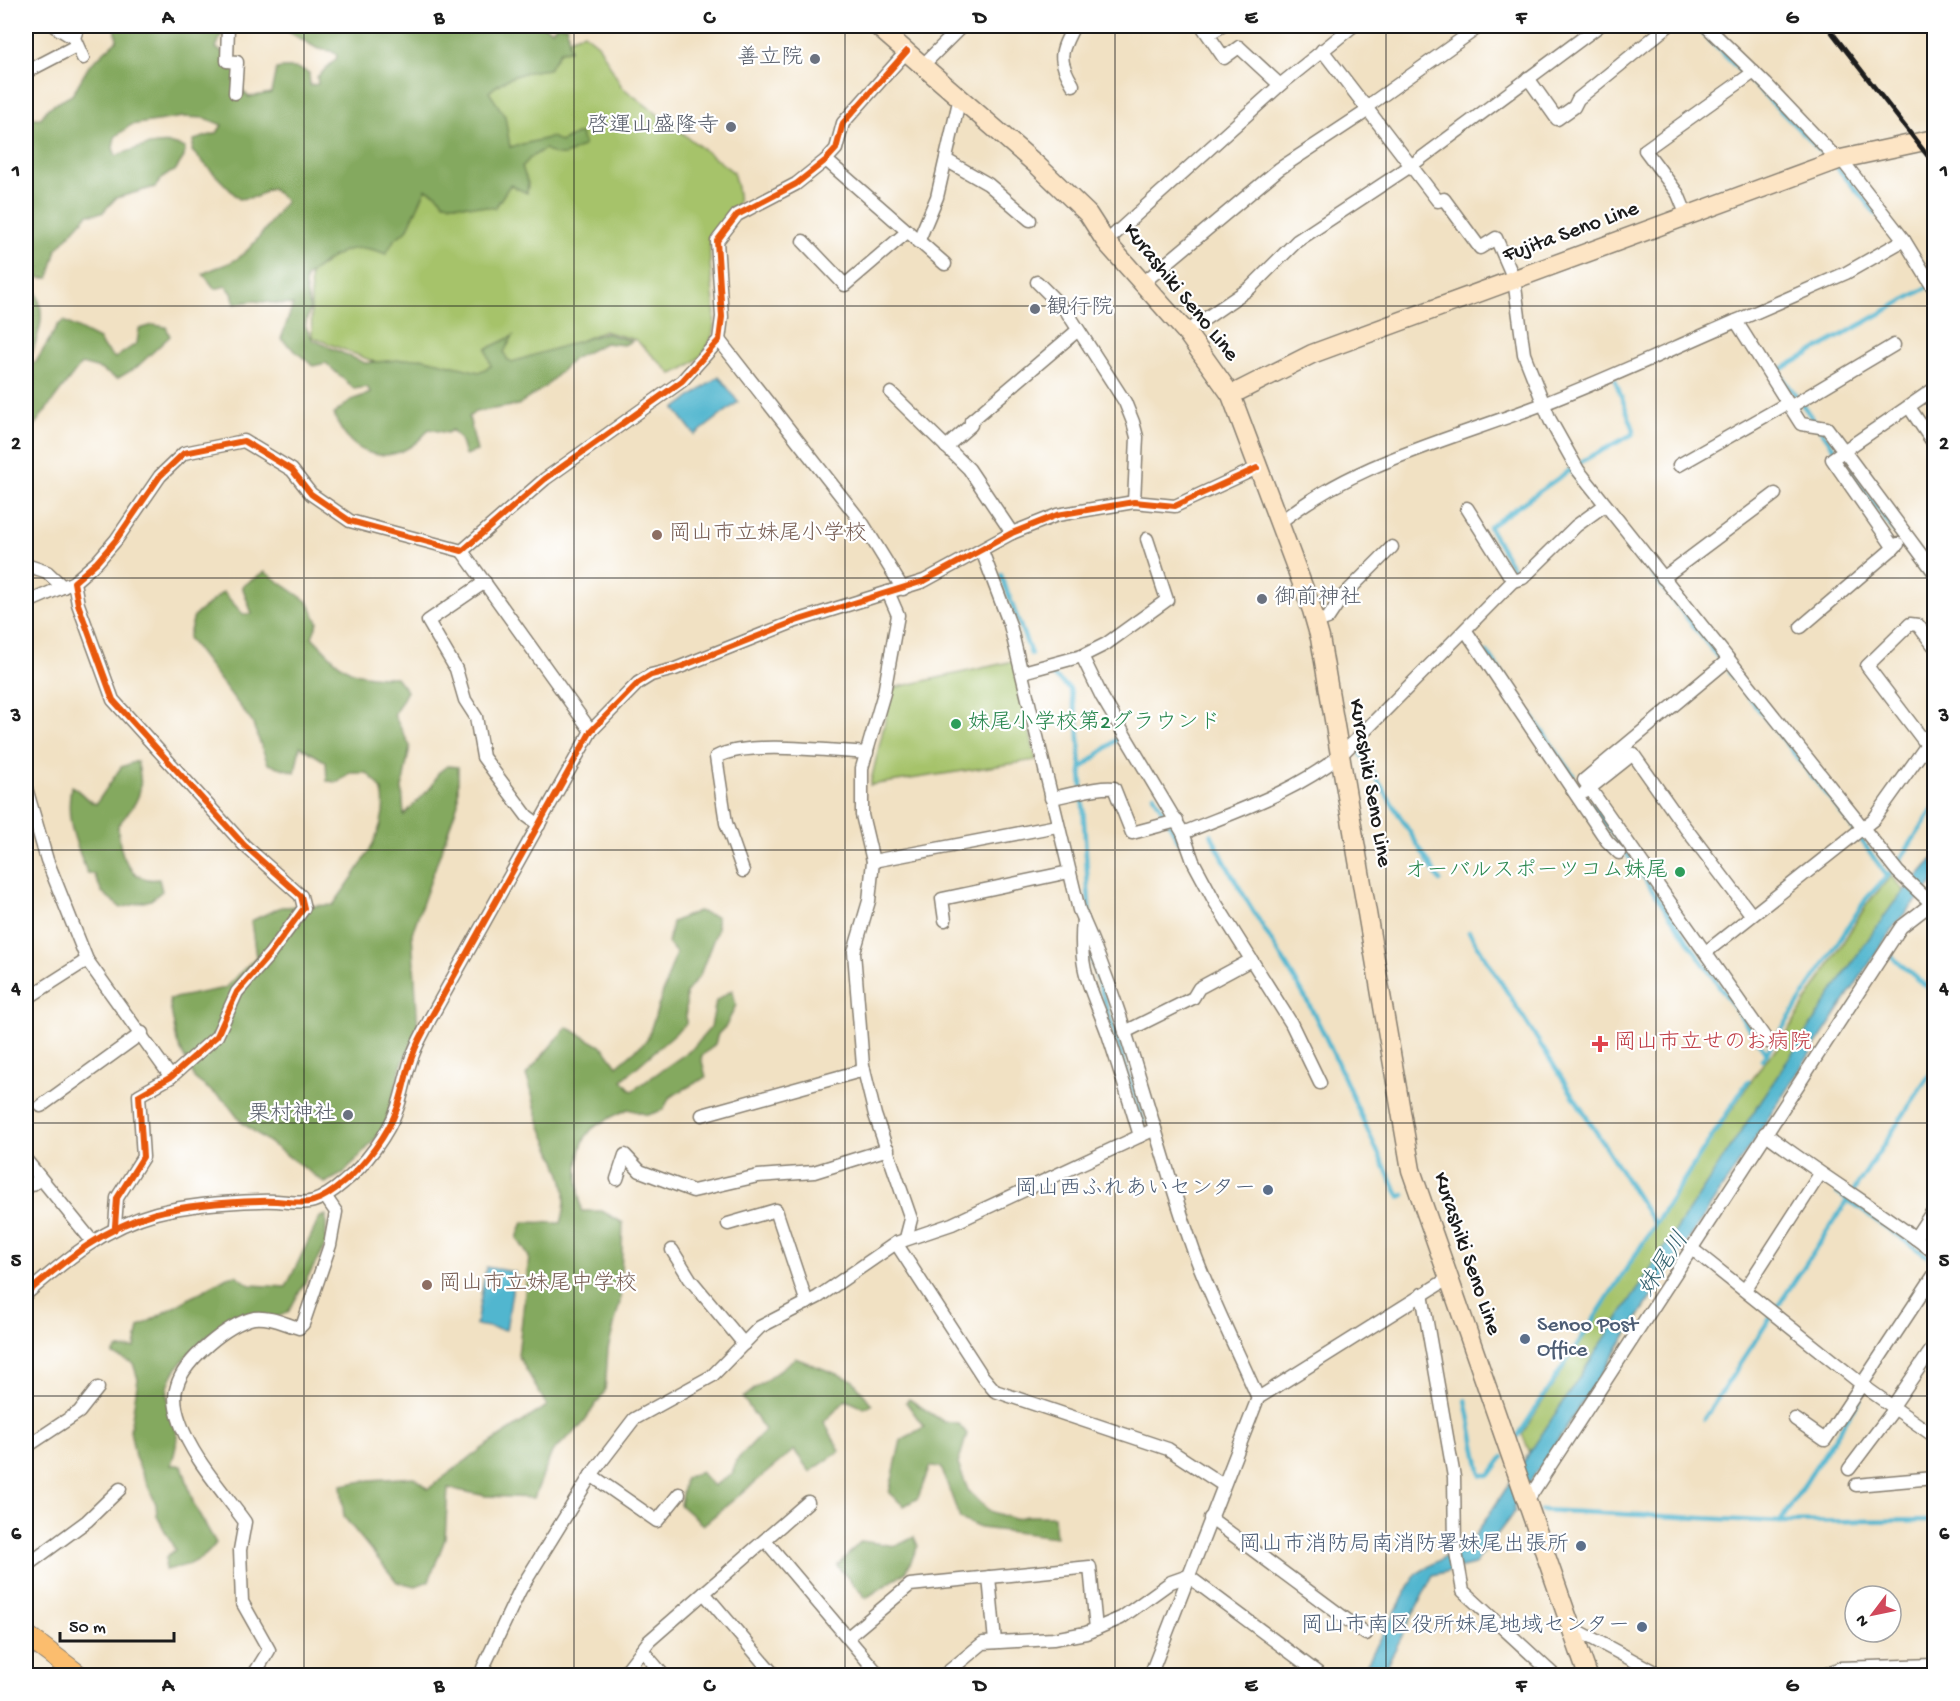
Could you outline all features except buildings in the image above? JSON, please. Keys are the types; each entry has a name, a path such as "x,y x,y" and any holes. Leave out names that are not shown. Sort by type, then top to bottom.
{"main road":[{"name":"Kurashiki Seno Line","path":"877,26 1038,166 1088,214 1106,242 1186,332 1231,395 1316,622 1341,755 1411,1170 1588,1676"},
{"name":"Fujita Seno Line","path":"1231,395 1312,354 1835,162 1935,139"},
{"path":"26,1635 81,1676"}],"street":[{"path":"54,26 76,36 83,58"},
{"path":"228,26 226,62 237,62 235,93"},
{"path":"923,65 962,26"},
{"path":"1073,85 1061,61 1063,46 1074,26"},
{"path":"1222,26 1205,30 1224,58 1239,47 1280,85"},
{"path":"1106,242 1280,85 1353,26"},
{"path":"1143,283 1279,169 1366,109 1465,30 1480,26"},
{"path":"1186,332 1250,288 1297,241 1412,165 1599,26"},
{"path":"1528,78 1557,119 1668,26"},
{"path":"1706,26 1750,76 1835,162 1935,289"},
{"path":"26,72 76,36"},
{"path":"1322,50 1438,201 1444,199 1480,248 1496,238 1514,279 1524,354 1544,404 1600,508 1663,578 1859,831 1911,887 1930,902 1901,927 1525,1498"},
{"path":"462,551 545,479 682,381 719,340 722,317 718,295 717,241 723,230 737,215 796,184 826,160 836,149 843,123 907,51"},
{"path":"1688,216 1678,194 1645,150 1750,76"},
{"path":"918,242 937,197 960,97"},
{"path":"826,160 945,264"},
{"path":"946,160 988,184 1030,220"},
{"path":"803,241 845,285 907,232"},
{"path":"1278,524 1314,496 1334,485 1432,444 1544,404 1846,273 1900,242"},
{"path":"1038,282 1067,312 1125,402 1134,422 1137,437 1134,502"},
{"path":"1736,321 1794,403 1801,424 1827,428 1839,453 1901,542"},
{"path":"946,447 971,425 970,421 1078,330"},
{"path":"719,340 862,524 903,589"},
{"path":"1679,465 1794,403 1894,345"},
{"path":"1935,389 1832,459 1901,542 1935,572"},
{"path":"891,393 969,469 1012,533"},
{"path":"1909,407 1935,444"},
{"path":"26,603 68,584 98,562 160,476 184,453 244,441 292,470 311,494 350,521 462,551 591,731"},
{"path":"26,1293 92,1241 115,1227 158,1212 244,1202 302,1204 325,1196 345,1182 385,1133 397,1110 414,1052 426,1027 591,731 627,692 651,675 675,669 796,621 903,589 982,551 1012,533 1057,515 1134,502 1175,506 1257,468"},
{"path":"1663,578 1775,494"},
{"path":"1467,508 1513,581"},
{"path":"1183,833 1290,790 1341,755 1513,581 1523,578 1576,526 1600,508"},
{"path":"1023,672 1082,656 1106,644 1167,600 1147,539"},
{"path":"1801,627 1901,542"},
{"path":"1316,622 1328,618 1342,597 1392,547"},
{"path":"982,551 1010,625 1023,672 1051,798 1083,919 1094,943 1125,1032 1194,1253 1258,1398"},
{"path":"26,565 47,572 68,584 78,604 113,700 244,845 301,896 304,908 270,954 237,992 217,1036 171,1077 139,1095 143,1157 117,1198 115,1227"},
{"path":"485,582 428,621 456,669 465,700 476,717 483,757 527,816 539,825"},
{"path":"888,592 898,615 895,639 862,768 862,815 873,861 869,901 854,952 864,1070 911,1219 901,1240"},
{"path":"1706,952 1751,914 1875,819 1931,740 1867,666 1910,624 1918,625 1935,646"},
{"path":"1466,631 1575,793 1614,837 1706,952 1768,1042"},
{"path":"1082,656 1102,697 1172,823 1183,833 1193,861 1291,1023 1320,1083"},
{"path":"1587,784 1728,660"},
{"path":"743,871 726,824 716,757 727,751 781,748 867,753"},
{"path":"1575,793 1633,754 1751,914"},
{"path":"1587,784 1614,837 1619,853"},
{"path":"1051,798 1081,794 1102,787 1114,788 1132,833 1172,823"},
{"path":"26,788 30,826 87,960 142,1033 171,1077"},
{"path":"873,861 1058,826"},
{"path":"945,920 942,899 1069,872"},
{"path":"1083,919 1080,949 1083,973 1107,1033 1140,1136"},
{"path":"26,999 87,960"},
{"path":"1125,1032 1193,998 1199,988 1251,960"},
{"path":"41,1106 142,1033"},
{"path":"702,1115 864,1070"},
{"path":"487,1676 483,1668 515,1600 591,1475 634,1419 712,1376 760,1327 807,1303 901,1240 952,1224 1155,1129"},
{"path":"1765,1133 1820,1174 1852,1193 1935,1252"},
{"path":"617,1179 625,1155 640,1171 693,1191 758,1176 814,1172 888,1149"},
{"path":"26,1160 92,1241"},
{"path":"1744,1290 1820,1174"},
{"path":"26,1188 41,1179"},
{"path":"253,1676 269,1650 242,1602 240,1550 245,1522 186,1438 179,1422 175,1394 183,1374 212,1341 227,1330 255,1318 267,1318 299,1328 303,1324 330,1245 336,1212 325,1196"},
{"path":"1916,1238 1935,1209"},
{"path":"728,1224 776,1210 807,1303"},
{"path":"901,1240 983,1377 995,1391 1168,1449 1223,1485"},
{"path":"1691,1248 1862,1384 1935,1436"},
{"path":"672,1250 690,1279 744,1344"},
{"path":"1795,1419 1825,1440 1935,1275"},
{"path":"1150,1676 1258,1398 1449,1278"},
{"path":"1422,1294 1454,1477 1455,1547 1463,1591 1556,1676"},
{"path":"1850,1469 1935,1346"},
{"path":"26,1447 79,1412 98,1388"},
{"path":"591,1475 657,1521 679,1494"},
{"path":"1856,1485 1935,1478"},
{"path":"26,1566 87,1521 120,1489"},
{"path":"622,1676 642,1650 808,1502"},
{"path":"1210,1518 1366,1634"},
{"path":"765,1540 880,1676"},
{"path":"848,1637 910,1585 1089,1567 1096,1629"},
{"path":"943,1676 983,1642 1053,1639 1096,1629 1121,1618 1171,1582 1188,1576"},
{"path":"1188,1576 1318,1673"},
{"path":"989,1577 995,1642"},
{"path":"704,1593 775,1676"},
{"path":"1571,1627 1662,1676"},
{"path":"642,1650 664,1676"},
{"path":"1822,1676 1840,1668 1935,1665"}],"green space":[{"path":"115,26 225,26 216,48 244,65 240,88 249,97 271,93 276,69 301,70 309,73 310,86 318,84 317,77 336,59 337,55 331,51 318,49 287,31 285,26 543,26 552,30 556,26 567,26 570,50 560,51 549,69 517,75 489,92 505,116 510,147 552,137 561,142 576,134 581,134 584,145 564,155 555,155 545,149 531,157 522,167 528,183 527,193 510,185 495,208 444,203 437,194 426,189 407,230 394,240 386,254 362,248 352,249 334,256 306,277 305,287 310,308 305,326 313,340 365,363 421,358 479,372 491,366 486,349 513,336 504,352 507,359 512,362 605,333 632,341 624,345 605,343 573,359 545,387 518,405 475,412 469,417 477,451 465,455 460,439 452,430 447,433 429,429 417,442 404,450 390,454 376,454 363,450 351,442 341,430 334,414 351,400 371,393 367,387 354,389 326,363 313,366 281,339 293,305 253,301 235,304 232,293 226,286 215,289 203,274 232,262 248,250 286,201 271,188 256,197 239,199 192,151 194,140 217,133 222,125 205,118 183,117 131,125 115,137 113,148 116,156 150,145 168,143 185,148 184,157 175,171 165,175 155,187 116,198 102,213 88,214 57,249 49,278 38,278 32,268 27,271 38,295 41,314 39,333 30,358 32,363 36,362 58,325 64,321 99,339 103,347 115,358 137,343 139,329 153,325 166,327 170,336 137,367 117,379 100,369 81,364 26,436 26,118 41,118 48,108 72,95 89,66 117,40"},
{"path":"584,33 598,44 622,87 733,172 738,203 732,214 715,231 710,243 715,319 706,350 693,363 672,374 636,340 604,331 479,383 432,385 312,337 310,272 325,264 325,248 464,81"},
{"path":"265,572 308,602 318,622 312,637 340,665 367,676 396,677 407,691 394,715 410,746 402,788 404,815 432,786 438,773 447,766 458,767 458,803 412,933 418,1028 401,1067 387,1119 379,1135 344,1173 325,1183 241,1122 226,1102 195,1079 177,1042 169,999 225,988 256,957 251,921 281,907 333,905 369,852 381,821 384,806 382,791 367,773 350,773 338,782 327,781 326,762 300,746 295,772 268,764 252,722 188,638 194,616 223,592 243,614 252,614 242,586"},
{"name":"妹尾小学校第2グラウンド","path":"1014,661 1036,760 870,785 893,688"},
{"path":"137,761 141,781 140,789 131,810 118,825 118,835 123,854 132,871 148,879 159,879 162,891 151,900 121,908 102,892 94,874 87,873 72,831 69,799 71,786 96,804 121,767"},
{"path":"1891,876 1915,902 1897,920 1880,944 1544,1463 1534,1462 1522,1434 1682,1183 1764,1062 1778,1047 1867,904"},
{"path":"698,911 717,917 717,930 700,975 686,993 686,1024 622,1080 632,1091 692,1049 711,1027 716,1001 732,990 736,1005 726,1026 718,1034 715,1044 701,1057 706,1077 670,1097 663,1110 648,1115 628,1109 599,1124 585,1138 579,1158 578,1180 581,1211 602,1211 623,1223 620,1302 608,1349 605,1391 581,1426 552,1452 534,1498 486,1496 448,1488 445,1539 429,1581 416,1586 397,1582 344,1517 341,1485 370,1480 414,1477 428,1489 484,1447 547,1406 518,1355 529,1257 517,1238 523,1222 561,1223 565,1196 561,1175 540,1123 526,1075 567,1027 604,1048 617,1066 647,1040 676,953 668,943 672,922"},
{"path":"326,1215 326,1244 289,1311 277,1317 240,1318 219,1328 187,1356 172,1377 167,1392 177,1437 171,1465 182,1465 194,1505 216,1543 200,1559 165,1570 166,1557 175,1550 157,1516 156,1504 135,1457 130,1430 138,1379 133,1363 113,1355 117,1349 135,1348 139,1327 227,1277 236,1275 250,1285 286,1287 320,1217"},
{"path":"795,1358 853,1380 872,1405 864,1408 846,1400 824,1422 840,1451 810,1472 794,1450 703,1525 680,1505 685,1478 700,1472 713,1486 732,1474 736,1461 765,1430 743,1398"},
{"path":"909,1399 944,1422 959,1424 967,1434 958,1464 968,1490 989,1511 1014,1519 1026,1516 1054,1516 1056,1537 980,1528 960,1519 941,1467 930,1466 918,1498 904,1506 889,1493 901,1440 924,1427 906,1402"},
{"path":"914,1537 918,1546 906,1572 866,1598 837,1566 861,1541 896,1546"}],"water":[{"path":"719,376 738,402 695,435 675,409"},
{"name":"妹尾川","path":"1934,858 1934,882 1897,922 1859,979 1513,1508 1515,1511 1474,1565 1433,1575 1382,1675 1360,1676 1416,1574 1446,1556 1465,1551 1855,958 1893,904"},
{"path":"486,1267 515,1272 506,1330 476,1325"}],"waterway":[{"path":"1695,26 1829,159"},
{"path":"1835,165 1876,214"},
{"path":"1931,244 1934,251"},
{"path":"1928,287 1778,371 1934,586"},
{"path":"1516,574 1489,527 1584,460 1633,434 1634,430 1615,380"},
{"path":"1572,472 1717,656"},
{"path":"1001,575 1031,654"},
{"path":"1487,652 1573,775"},
{"path":"1047,671 1070,689 1078,722 1090,921"},
{"path":"1729,672 1844,816 1887,876"},
{"path":"1082,768 1117,739 1124,743"},
{"path":"1357,747 1440,881"},
{"path":"1154,795 1179,842 1182,841"},
{"path":"1591,803 1767,1054"},
{"path":"1897,864 1934,808"},
{"path":"1211,834 1222,857 1312,1010 1388,1174 1400,1197 1404,1195"},
{"path":"1762,1060 1866,899 1890,873"},
{"path":"1469,932 1654,1223"},
{"path":"1088,949 1143,1121"},
{"path":"1891,956 1934,993"},
{"path":"1704,1419 1934,1068"},
{"path":"1518,1436 1748,1081"},
{"path":"1837,1193 1934,1261"},
{"path":"1780,1522 1860,1399"},
{"path":"1466,1400 1481,1475 1490,1475 1503,1457"},
{"path":"1541,1510 1780,1522 1934,1520"}],"railway":[{"path":"1827,26 1934,164"}],"cycle path":[{"path":"115,1226 117,1198 143,1157 139,1095 171,1077 217,1036 237,992 270,954 304,908 301,896 244,845 113,700 78,604 74,582 97,562 116,540 160,476 184,453 244,441 292,470 311,494 350,521 462,551 545,479 682,381 719,340 722,317 717,241 737,215 796,184 826,160 836,149 843,123 907,51"},
{"path":"26,1294 86,1246 137,1219 168,1210 207,1204 260,1201 312,1202 331,1192 352,1175 388,1129 417,1044 591,731 638,683 651,675 675,669 796,621 924,581 1012,533 1057,515 1134,502 1175,506 1257,468"}],"place":[{"name":"善立院","path":"815,59"},
{"name":"啓運山盛隆寺","path":"731,127"},
{"name":"観行院","path":"1035,309"},
{"name":"岡山市立妹尾小学校","path":"657,535"},
{"name":"御前神社","path":"1262,599"},
{"name":"妹尾小学校第2グラウンド","path":"956,724"},
{"name":"オーバルスポーツコム妹尾","path":"1680,872"},
{"name":"岡山市立せのお病院","path":"1600,1044"},
{"name":"栗村神社","path":"348,1115"},
{"name":"岡山西ふれあいセンター","path":"1268,1190"},
{"name":"岡山市立妹尾中学校","path":"427,1285"},
{"name":"Senoo Post Office","path":"1525,1339"},
{"name":"岡山市消防局南消防署妹尾出張所","path":"1581,1546"},
{"name":"岡山市南区役所妹尾地域センター","path":"1642,1627"}]}
